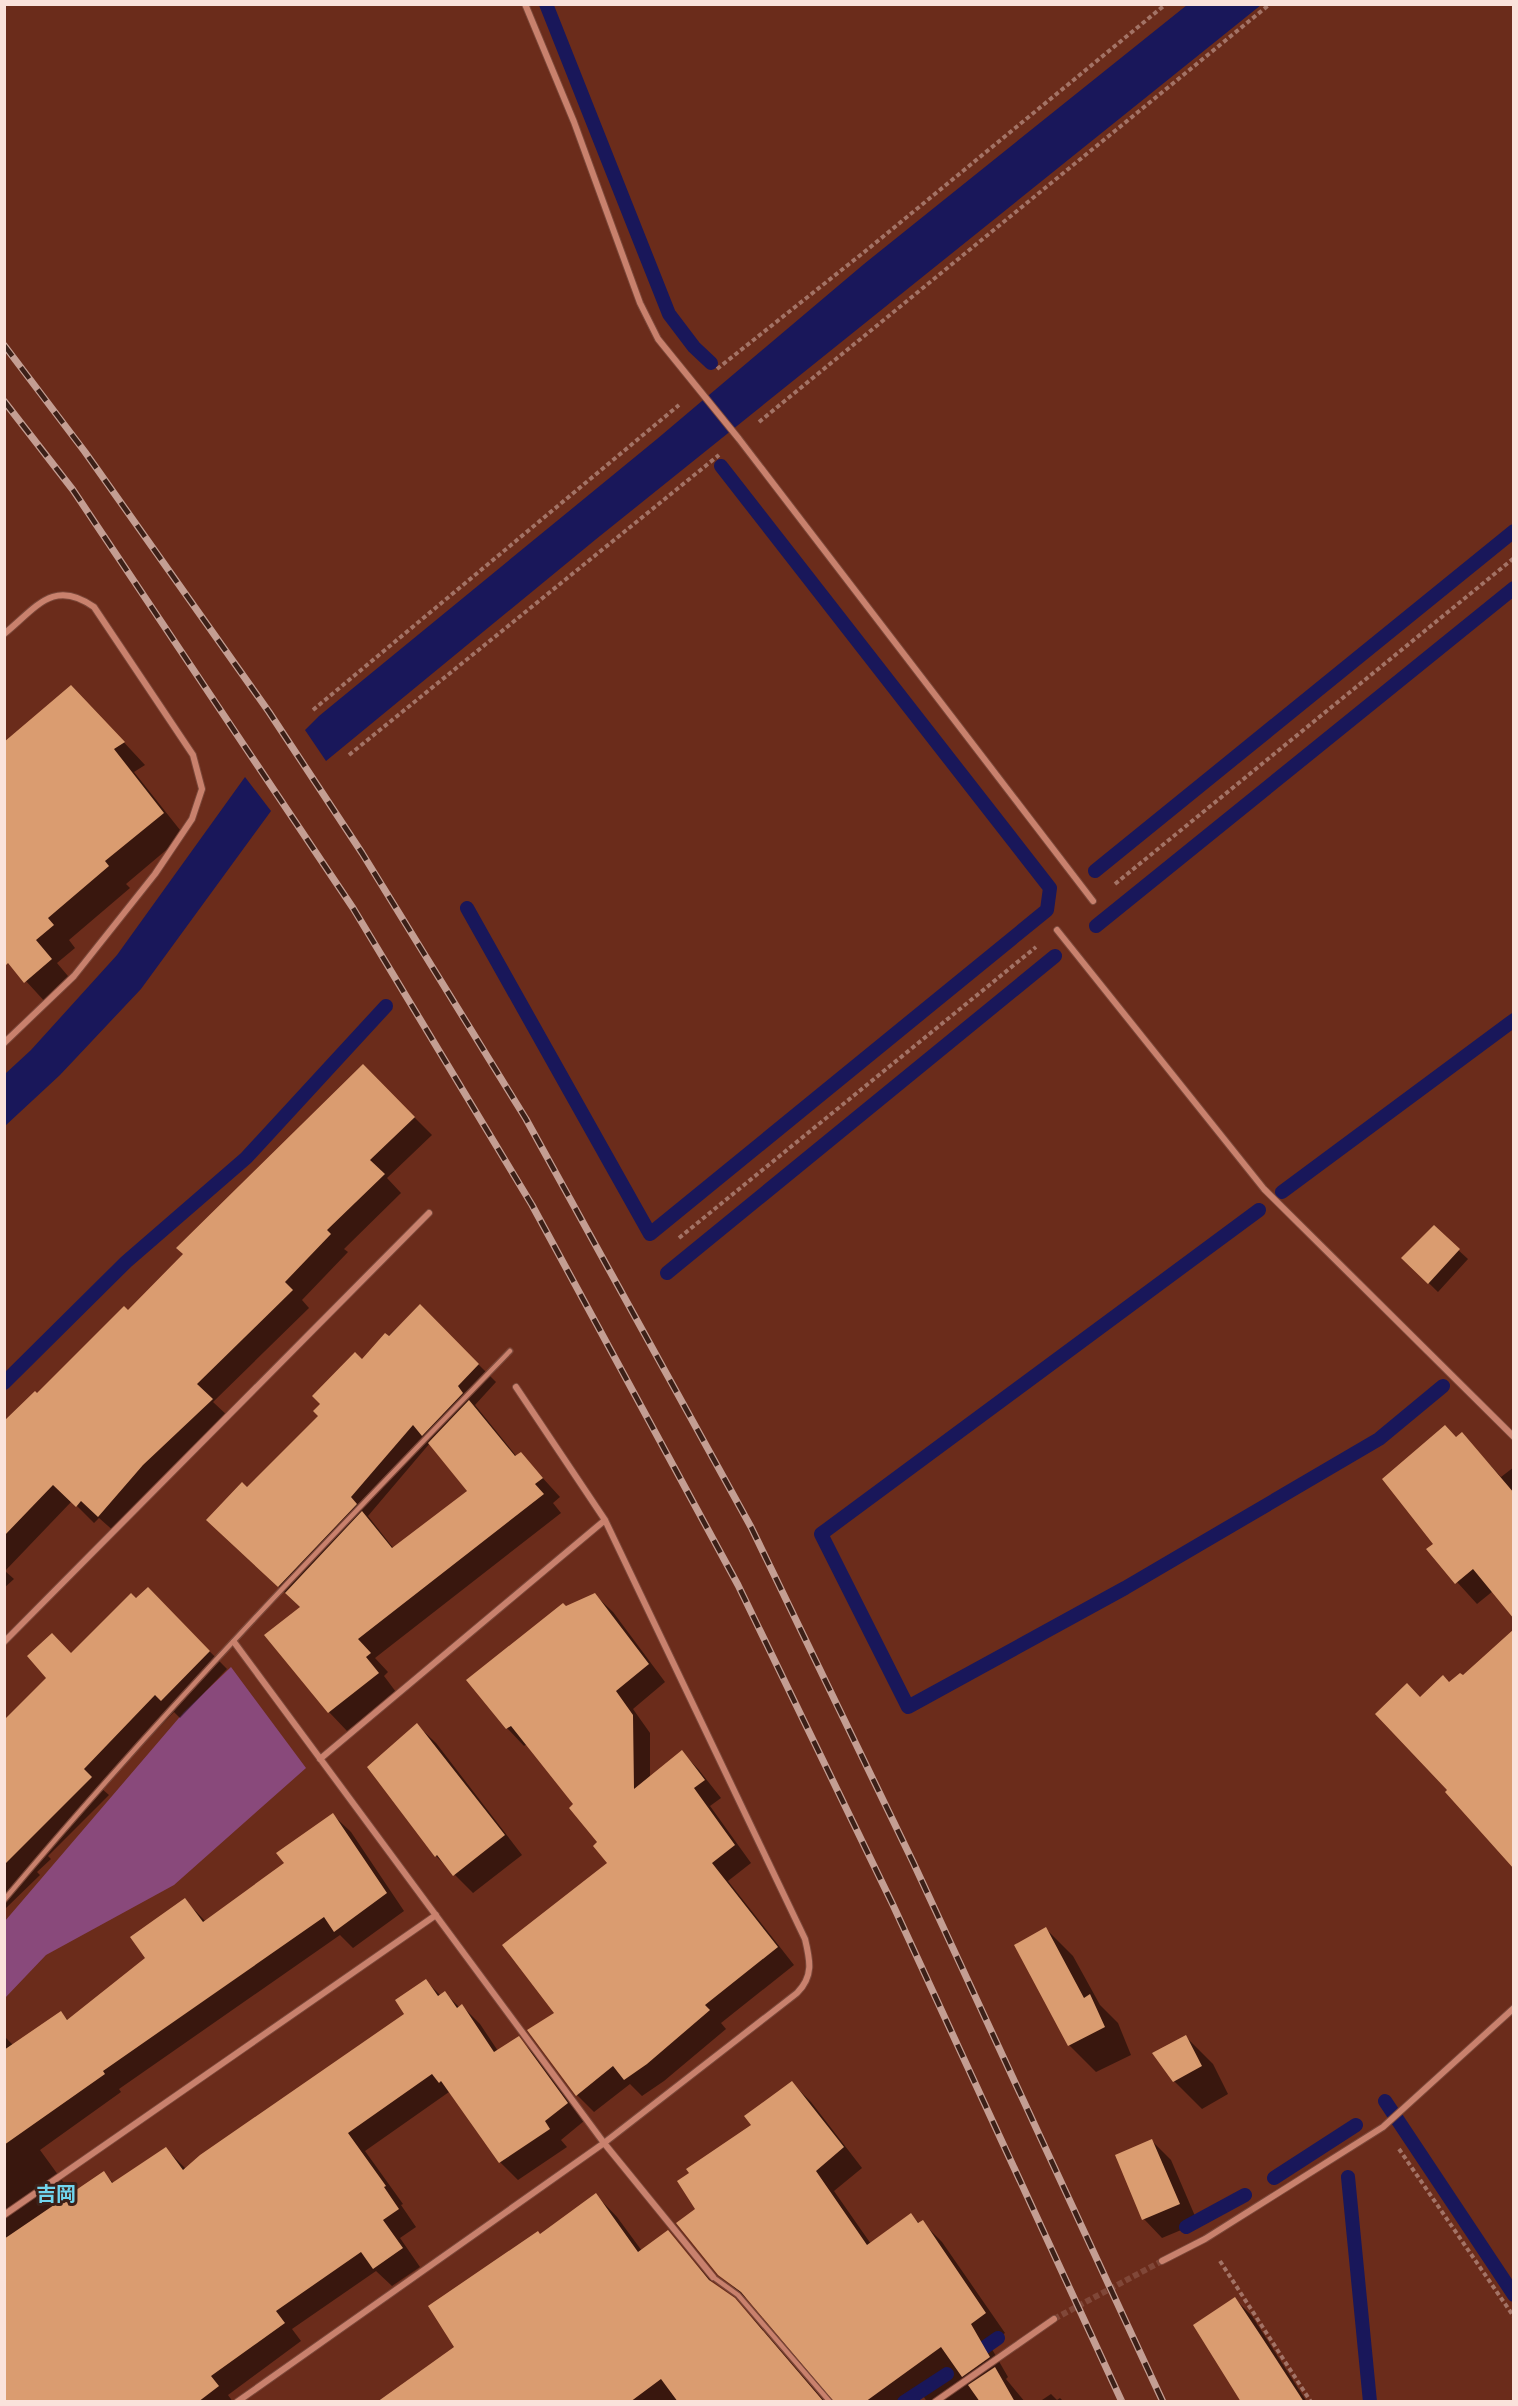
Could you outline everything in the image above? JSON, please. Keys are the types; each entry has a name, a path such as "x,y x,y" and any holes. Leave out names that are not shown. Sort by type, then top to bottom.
{"street":[{"path":"525,4 574,122 640,303 658,339 739,439 1093,901"},
{"path":"4,634 53,594 72,594 94,607 193,755 202,789 192,819 155,874 74,976 4,1043"},
{"path":"1057,930 1264,1189 1514,1437"},
{"path":"4,1642 429,1213"},
{"path":"237,2402 604,2143 798,1993 810,1975 805,1939 605,1520 516,1387"},
{"path":"320,1759 605,1520"},
{"path":"234,1642 604,2143 713,2277"},
{"path":"4,2215 436,1915"},
{"path":"1162,2261 1205,2238 1383,2127 1514,2008"},
{"path":"935,2402 1054,2319"}],"lane":[{"path":"4,1900 105,1780 510,1351"},
{"path":"713,2277 738,2295 830,2402"}],"path":[{"path":"313,710 677,408 697,386 1166,4"},
{"path":"349,755 1270,4"},
{"path":"1383,2127 1468,2247 1514,2317"},
{"path":"1205,2238 1311,2402"}],"shaded area":[{"path":"1187,5 1261,5 595,540 326,761 305,730 319,716 657,439 864,264"},
{"path":"245,777 271,811 141,989 60,1075 5,1126 5,1074 31,1050 117,955"},
{"path":"231,1667 306,1768 174,1885 46,1955 5,1998 5,1921 184,1712"}],"building":[{"path":"71,685 125,742 114,749 164,813 105,861 109,866 48,918 54,925 36,940 52,959 24,983 8,963 4,967 4,742"},
{"path":"363,1064 415,1117 370,1160 385,1174 327,1230 331,1234 285,1282 293,1290 197,1384 213,1399 143,1465 98,1517 81,1501 76,1507 53,1485 4,1536 4,1421 35,1391 37,1393 124,1306 128,1310 183,1254 176,1248"},
{"path":"1434,1225 1460,1249 1428,1284 1401,1258"},
{"path":"420,1304 479,1364 458,1386 463,1393 422,1436 413,1425 351,1497 357,1504 278,1587 206,1520 242,1482 247,1487 318,1416 313,1411 320,1404 312,1396 355,1352 362,1359 385,1333 389,1336"},
{"path":"469,1400 515,1456 521,1452 543,1478 535,1484 544,1494 358,1639 371,1653 366,1657 379,1673 328,1713 264,1635 300,1607 285,1593 362,1511 392,1548 467,1491 428,1443"},
{"path":"1445,1425 1456,1437 1462,1432 1514,1493 1514,1619 1473,1569 1455,1584 1426,1549 1433,1544 1382,1479"},
{"path":"148,1587 210,1651 161,1701 155,1695 84,1769 92,1777 4,1865 4,1720 46,1678 27,1656 52,1633 71,1653 131,1593 136,1598"},
{"path":"595,1593 649,1664 616,1691 633,1715 634,1789 682,1750 705,1780 694,1788 735,1845 712,1863 778,1947 705,2005 710,2010 647,2064 624,2080 613,2066 576,2096 527,2030 554,2013 502,1945 607,1863 593,1846 597,1842 569,1808 573,1804 511,1726 506,1729 466,1680 563,1603 566,1606"},
{"path":"1514,1629 1514,1869 1445,1792 1447,1790 1375,1714 1407,1683 1420,1697 1443,1675 1449,1682 1460,1673 1463,1675"},
{"path":"417,1723 505,1835 453,1876 437,1855 435,1857 367,1767"},
{"path":"333,1813 387,1893 334,1932 324,1917 103,2071 105,2074 4,2145 4,2050 61,2011 67,2020 145,1958 130,1937 185,1898 203,1922 284,1863 276,1853"},
{"path":"1046,1927 1084,1998 1090,1994 1105,2027 1068,2046 1014,1945"},
{"path":"426,1979 438,1996 445,1991 457,2008 462,2004 494,2052 519,2036 568,2103 545,2121 550,2129 499,2163 441,2081 439,2083 432,2074 348,2133 386,2186 384,2187 399,2209 383,2220 403,2248 373,2269 361,2252 276,2311 285,2323 211,2376 219,2386 198,2402 4,2402 4,2239 104,2171 112,2183 166,2147 183,2170 200,2155 404,2014 395,2000"},
{"path":"1186,2035 1202,2066 1173,2082 1152,2053"},
{"path":"792,2081 844,2147 816,2171 867,2245 911,2213 918,2223 923,2220 986,2313 971,2324 990,2357 962,2377 941,2347 865,2402 834,2402 741,2292 718,2275 676,2223 695,2209 677,2181 689,2173 686,2169 751,2125 744,2116"},
{"path":"1152,2139 1180,2204 1142,2220 1115,2155"},
{"path":"596,2193 638,2252 668,2230 709,2280 735,2298 824,2402 678,2402 661,2379 630,2402 377,2402 454,2347 428,2306 538,2231 540,2234"},
{"path":"1235,2297 1304,2402 1241,2402 1193,2325"},
{"path":"995,2367 1015,2402 980,2402 968,2385"}],"waterway":[{"path":"546,4 669,314 694,347 711,363"},
{"path":"467,908 650,1234 1047,910 1050,888 721,466"},
{"path":"1095,871 1514,531"},
{"path":"1096,926 1514,588"},
{"path":"667,1273 1055,956"},
{"path":"4,1383 126,1262 246,1158 386,1006"},
{"path":"1282,1192 1514,1020"},
{"path":"1259,1210 821,1534 908,1707 1125,1588 1379,1439 1443,1386"},
{"path":"1385,2101 1514,2295"},
{"path":"1274,2178 1356,2125"},
{"path":"1348,2177 1370,2402"},
{"path":"1186,2227 1245,2195"},
{"path":"975,2354 998,2338"},
{"path":"904,2402 947,2374"}],"tunnel":[{"path":"1054,2319 1162,2261"}],"railway":[{"path":"4,345 85,452 269,712 362,853 526,1119 751,1527 913,1862 1163,2402"},
{"path":"4,401 73,490 353,908 532,1205 738,1585 893,1905 1122,2402"}],"district":[{"name":"吉岡","path":"56,2194"}]}
